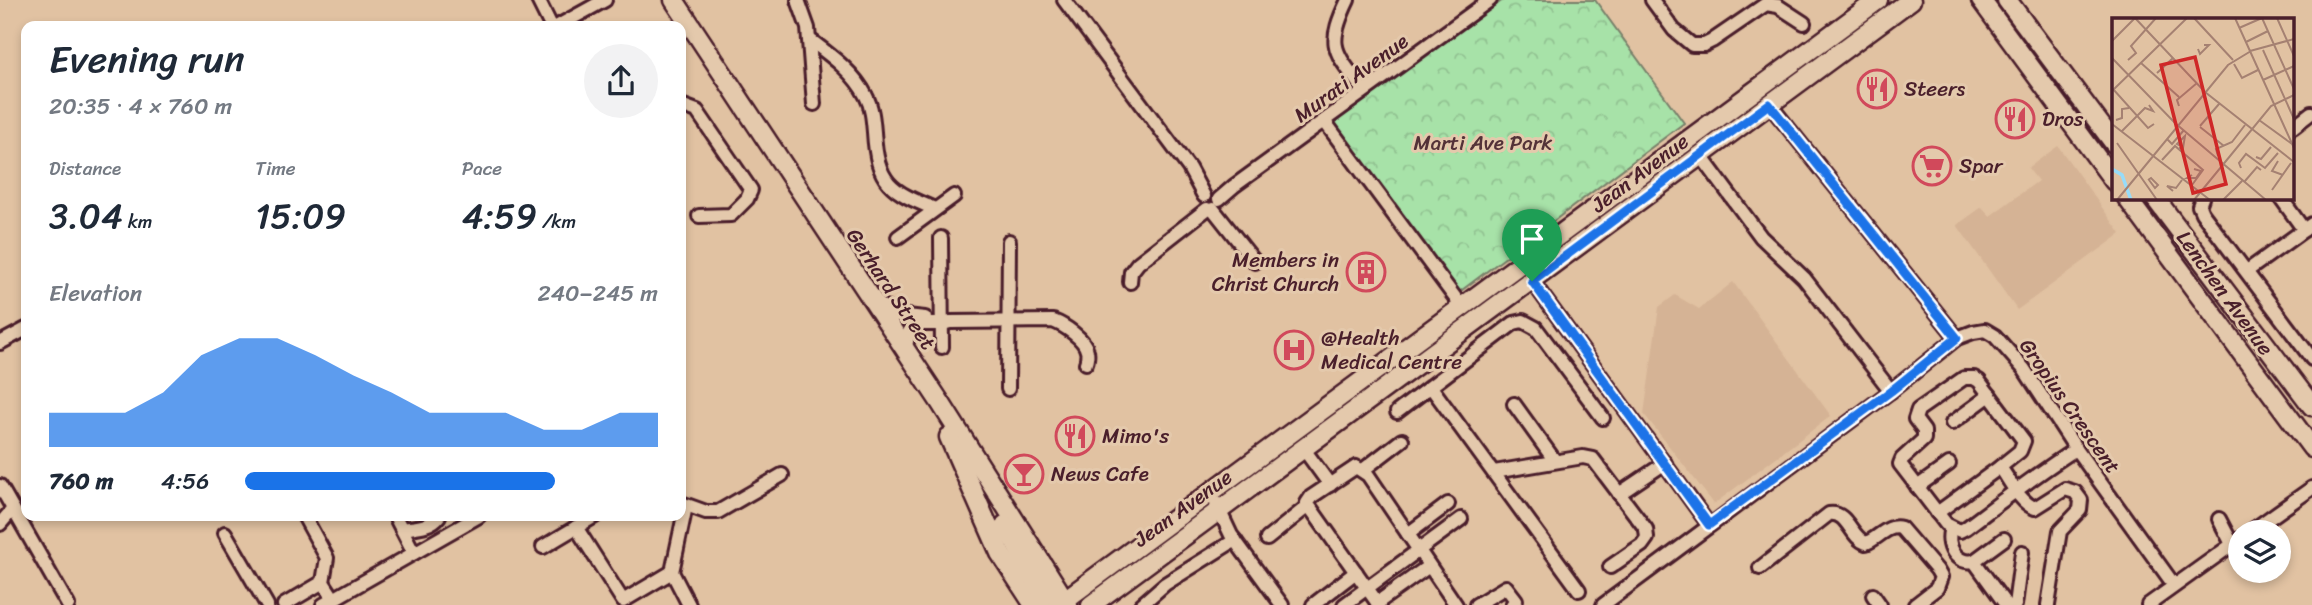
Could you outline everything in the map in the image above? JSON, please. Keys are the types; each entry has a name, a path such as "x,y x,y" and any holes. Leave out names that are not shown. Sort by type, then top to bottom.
{"main road":[{"name":"Gerhard Street","path":"662,0 677,21"},
{"name":"Gerhard Street","path":"674,0 982,471 1060,604"},
{"name":"Jean Avenue","path":"1060,604 1878,0"},
{"name":"Jean Avenue","path":"1091,605 1911,0"},
{"path":"1981,0 2112,178"},
{"path":"2007,0 2112,140"},
{"name":"Gerhard Street","path":"686,34 933,404 1000,553 1034,605"},
{"path":"1784,70 1814,58 1823,64"},
{"name":"Lenchen Avenue","path":"2128,200 2312,448"},
{"name":"Lenchen Avenue","path":"2157,200 2312,406"}],"street":[{"path":"538,0 555,21"},
{"path":"568,21 605,0"},
{"path":"1064,0 1255,262"},
{"path":"1348,0 1335,32 1335,49 1364,91"},
{"name":"Murati Avenue","path":"1130,282 1131,272 1138,263 1210,203 1490,0"},
{"path":"1652,0 1674,30 1692,45 1704,45 1712,41 1766,4 1778,6 1804,23"},
{"path":"804,1 814,104"},
{"path":"809,39 843,66 867,97 872,113 875,155 887,181 903,196 935,209"},
{"path":"1769,104 1957,338"},
{"path":"686,107 697,111 751,190 747,199 731,215 699,216"},
{"path":"2294,126 2311,113"},
{"path":"1325,122 1462,307"},
{"path":"1701,156 1761,237 1804,278 1891,391"},
{"path":"898,237 954,196"},
{"path":"2201,200 2199,206 2202,212 2310,352"},
{"path":"2247,271 2308,227 2283,200"},
{"path":"941,238 945,321 942,347"},
{"path":"1008,389 1009,241"},
{"path":"1532,281 1709,525"},
{"path":"871,299 889,312 914,321 1053,321 1063,325 1087,349 1086,363"},
{"path":"905,351 914,321"},
{"path":"1397,412 1514,323 1522,321 1536,328 1603,418"},
{"path":"0,343 21,331"},
{"name":"Gropius Crescent","path":"1603,605 1891,391 1957,338 1979,331 1990,331 2024,369 2076,449 2174,585"},
{"path":"1937,513 2021,451 2024,441 1979,381 1965,378 1918,410 1915,419 1924,431 1924,439 1900,464 1937,513 1951,528 1960,531 1966,528 2076,449"},
{"path":"1431,387 1579,590"},
{"path":"1952,423 1990,395"},
{"path":"1514,404 1555,461"},
{"path":"1363,470 1402,440"},
{"path":"1303,448 1330,485"},
{"path":"1494,472 1555,461 1591,458 1646,529 1647,538 1642,545 1610,567"},
{"path":"1619,494 1665,463"},
{"path":"1917,487 1949,464"},
{"path":"1267,539 1308,506 1309,499 1356,467 1363,470 1456,605"},
{"path":"2000,467 2030,507 2035,508 2065,489 2075,492 2081,500 2080,510 2060,531 2048,605"},
{"path":"686,505 706,512 718,512 782,475"},
{"path":"0,486 68,605"},
{"path":"2267,520 2312,488"},
{"path":"1209,492 1235,540 1282,605"},
{"path":"1408,534 1448,505"},
{"path":"1308,506 1378,604 1429,566"},
{"path":"0,524 13,509"},
{"path":"1760,568 1829,514 1842,516 1857,538 1866,544 1897,527 1941,577 1937,588 1915,605"},
{"path":"1344,605 1461,519"},
{"path":"2219,519 2228,531"},
{"path":"307,521 327,558 323,582 328,602 470,521"},
{"path":"398,521 414,553"},
{"path":"402,529 433,521"},
{"path":"543,547 586,521"},
{"path":"681,521 672,572 689,605"},
{"path":"576,527 624,603 672,572"},
{"path":"1951,528 1949,544 1965,562 1974,561 2004,539"},
{"path":"225,533 267,605"},
{"path":"1141,605 1165,584 1235,540"},
{"path":"2148,605 2228,548"},
{"path":"2015,605 2022,552"},
{"path":"1974,561 2006,605"},
{"path":"1313,605 1356,572"},
{"path":"284,605 323,582"},
{"path":"1476,605 1506,587 1516,596 1512,605"}],"shaded area":[{"path":"2058,146 2121,234 2017,310 1957,225 1982,207 1990,216 2038,181 2028,168"},
{"path":"1733,282 1831,416 1714,504 1644,414 1659,307 1675,295 1699,309"}],"green space":[{"name":"Marti Ave Park","path":"1503,0 1595,0 1684,123 1458,293 1331,124"}],"place":[{"name":"Steers","path":"1877,89"},
{"name":"Dros","path":"2015,119"},
{"name":"Spar","path":"1932,166"},
{"name":"Members in Christ Church","path":"1366,272"},
{"name":"@Health Medical Centre","path":"1294,350"},
{"name":"Mimo's","path":"1075,436"},
{"name":"News Cafe","path":"1024,474"}],"route":[{"path":"1769,104 1957,338 1891,391 1709,525 1532,281 1769,104"}]}
